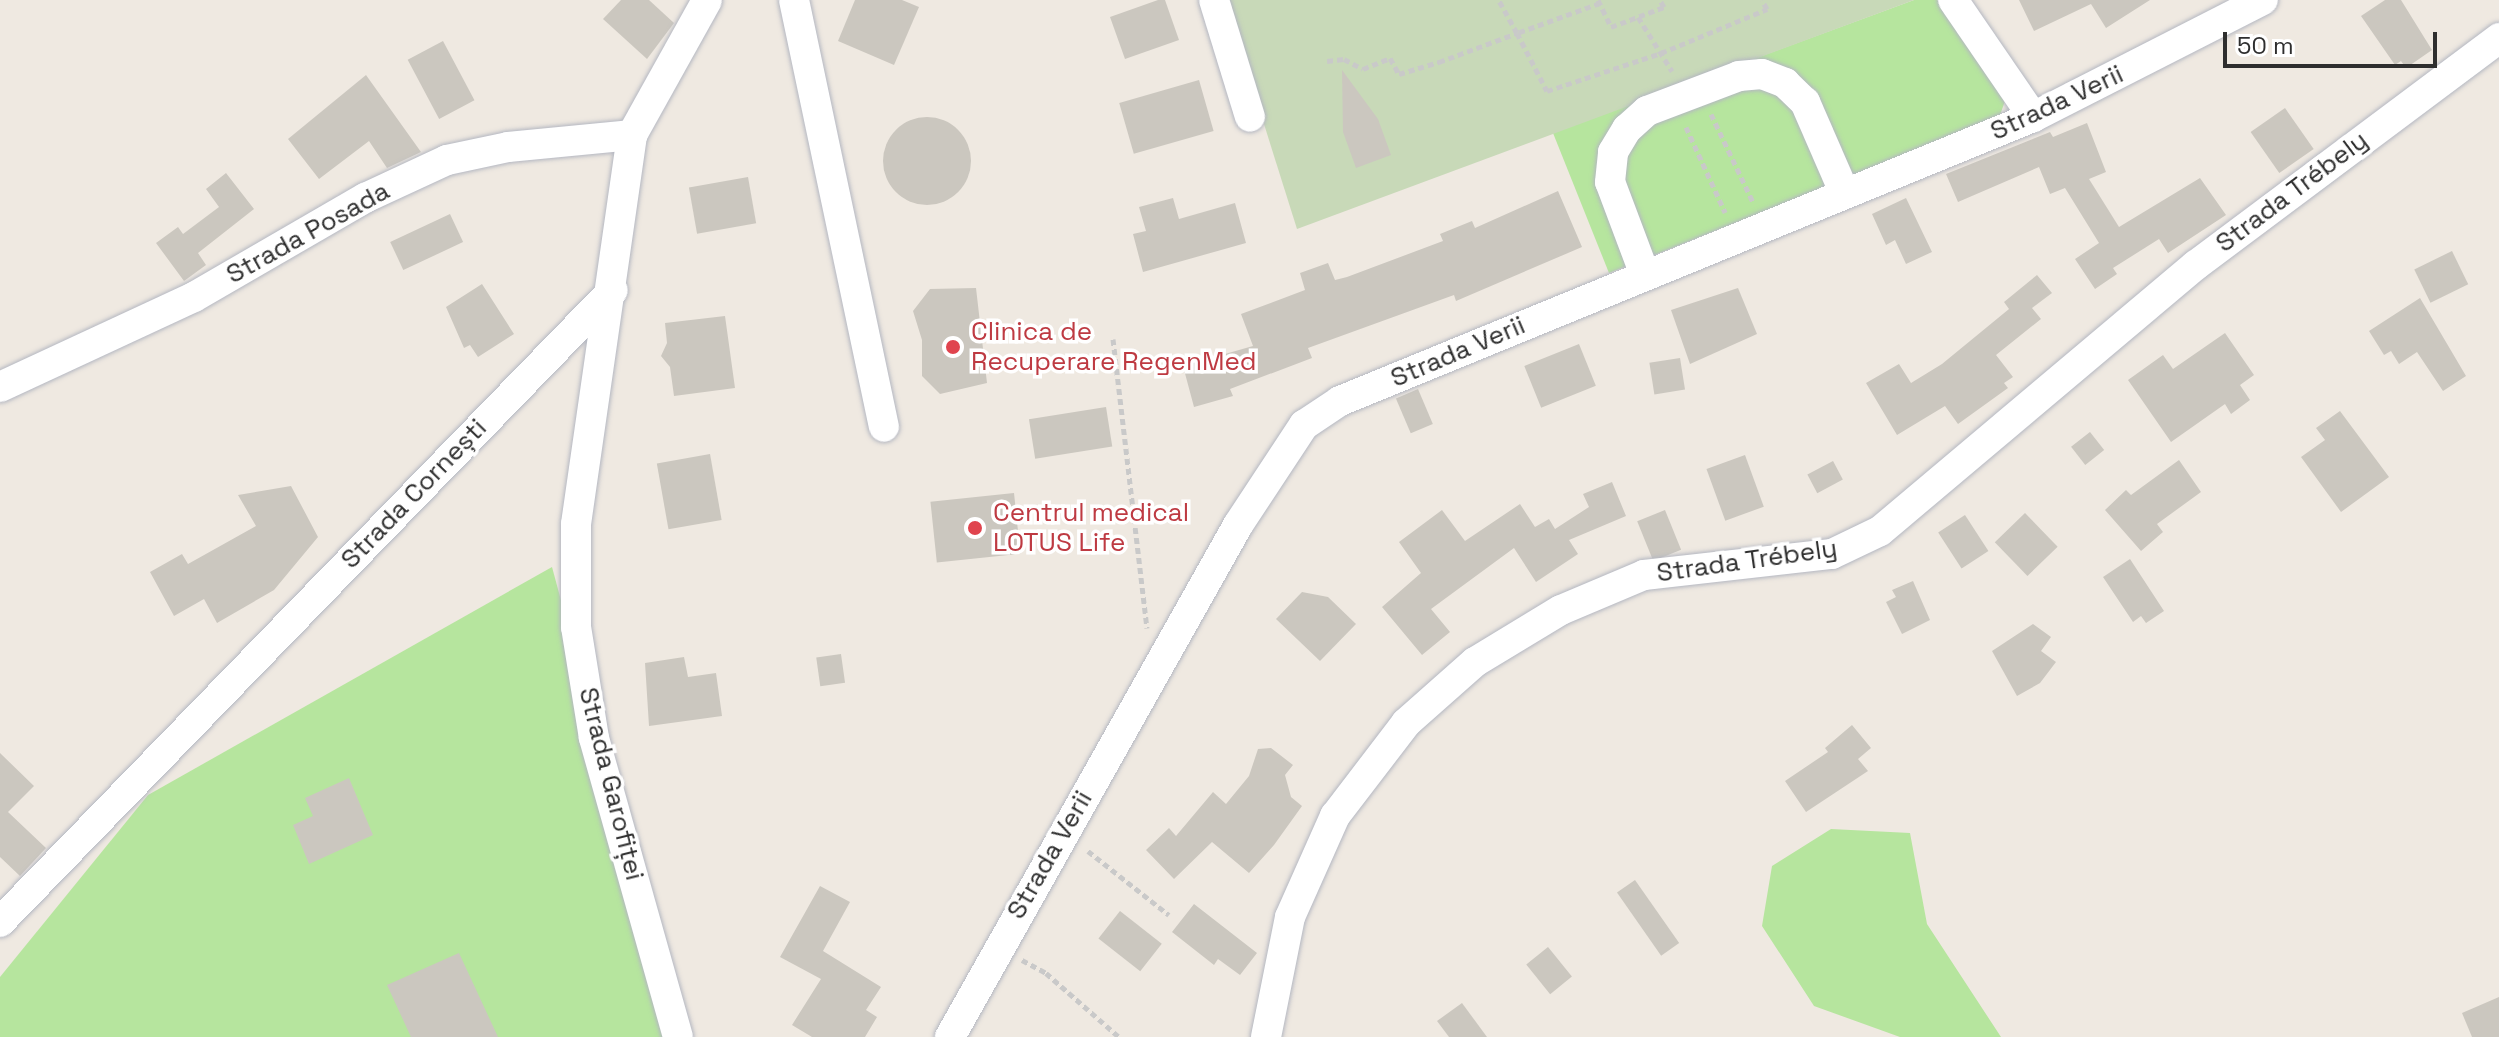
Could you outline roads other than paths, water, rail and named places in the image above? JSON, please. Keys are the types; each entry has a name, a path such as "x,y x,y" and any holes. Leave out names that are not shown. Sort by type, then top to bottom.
{"street":[{"path":"613,290 632,135 707,0"},
{"path":"794,0 884,427"},
{"path":"1214,0 1250,117"},
{"path":"1953,0 2033,117"},
{"name":"Strada Verii","path":"950,1037 1290,439 1340,401 2033,117 2263,0"},
{"name":"Strada Trébely","path":"1266,1037 1290,917 1335,816 1406,723 1475,662 1561,610 1644,575 1832,554 1880,531 2196,265 2499,38"},
{"path":"1645,275 1610,182 1613,152 1627,129 1647,111 1762,74 1785,83 1805,102 1845,194"},
{"name":"Strada Posada","path":"0,387 194,297 365,198 447,160 508,147 632,135"},
{"name":"Strada Cornești","path":"0,922 613,290"},
{"name":"Strada Garofiței","path":"613,290 576,524 576,627 594,738 678,1037"}],"place":[{"name":"Clinica de Recuperare RegenMed","path":"953,347"},
{"name":"Centrul medical LOTUS Life","path":"975,528"}]}
